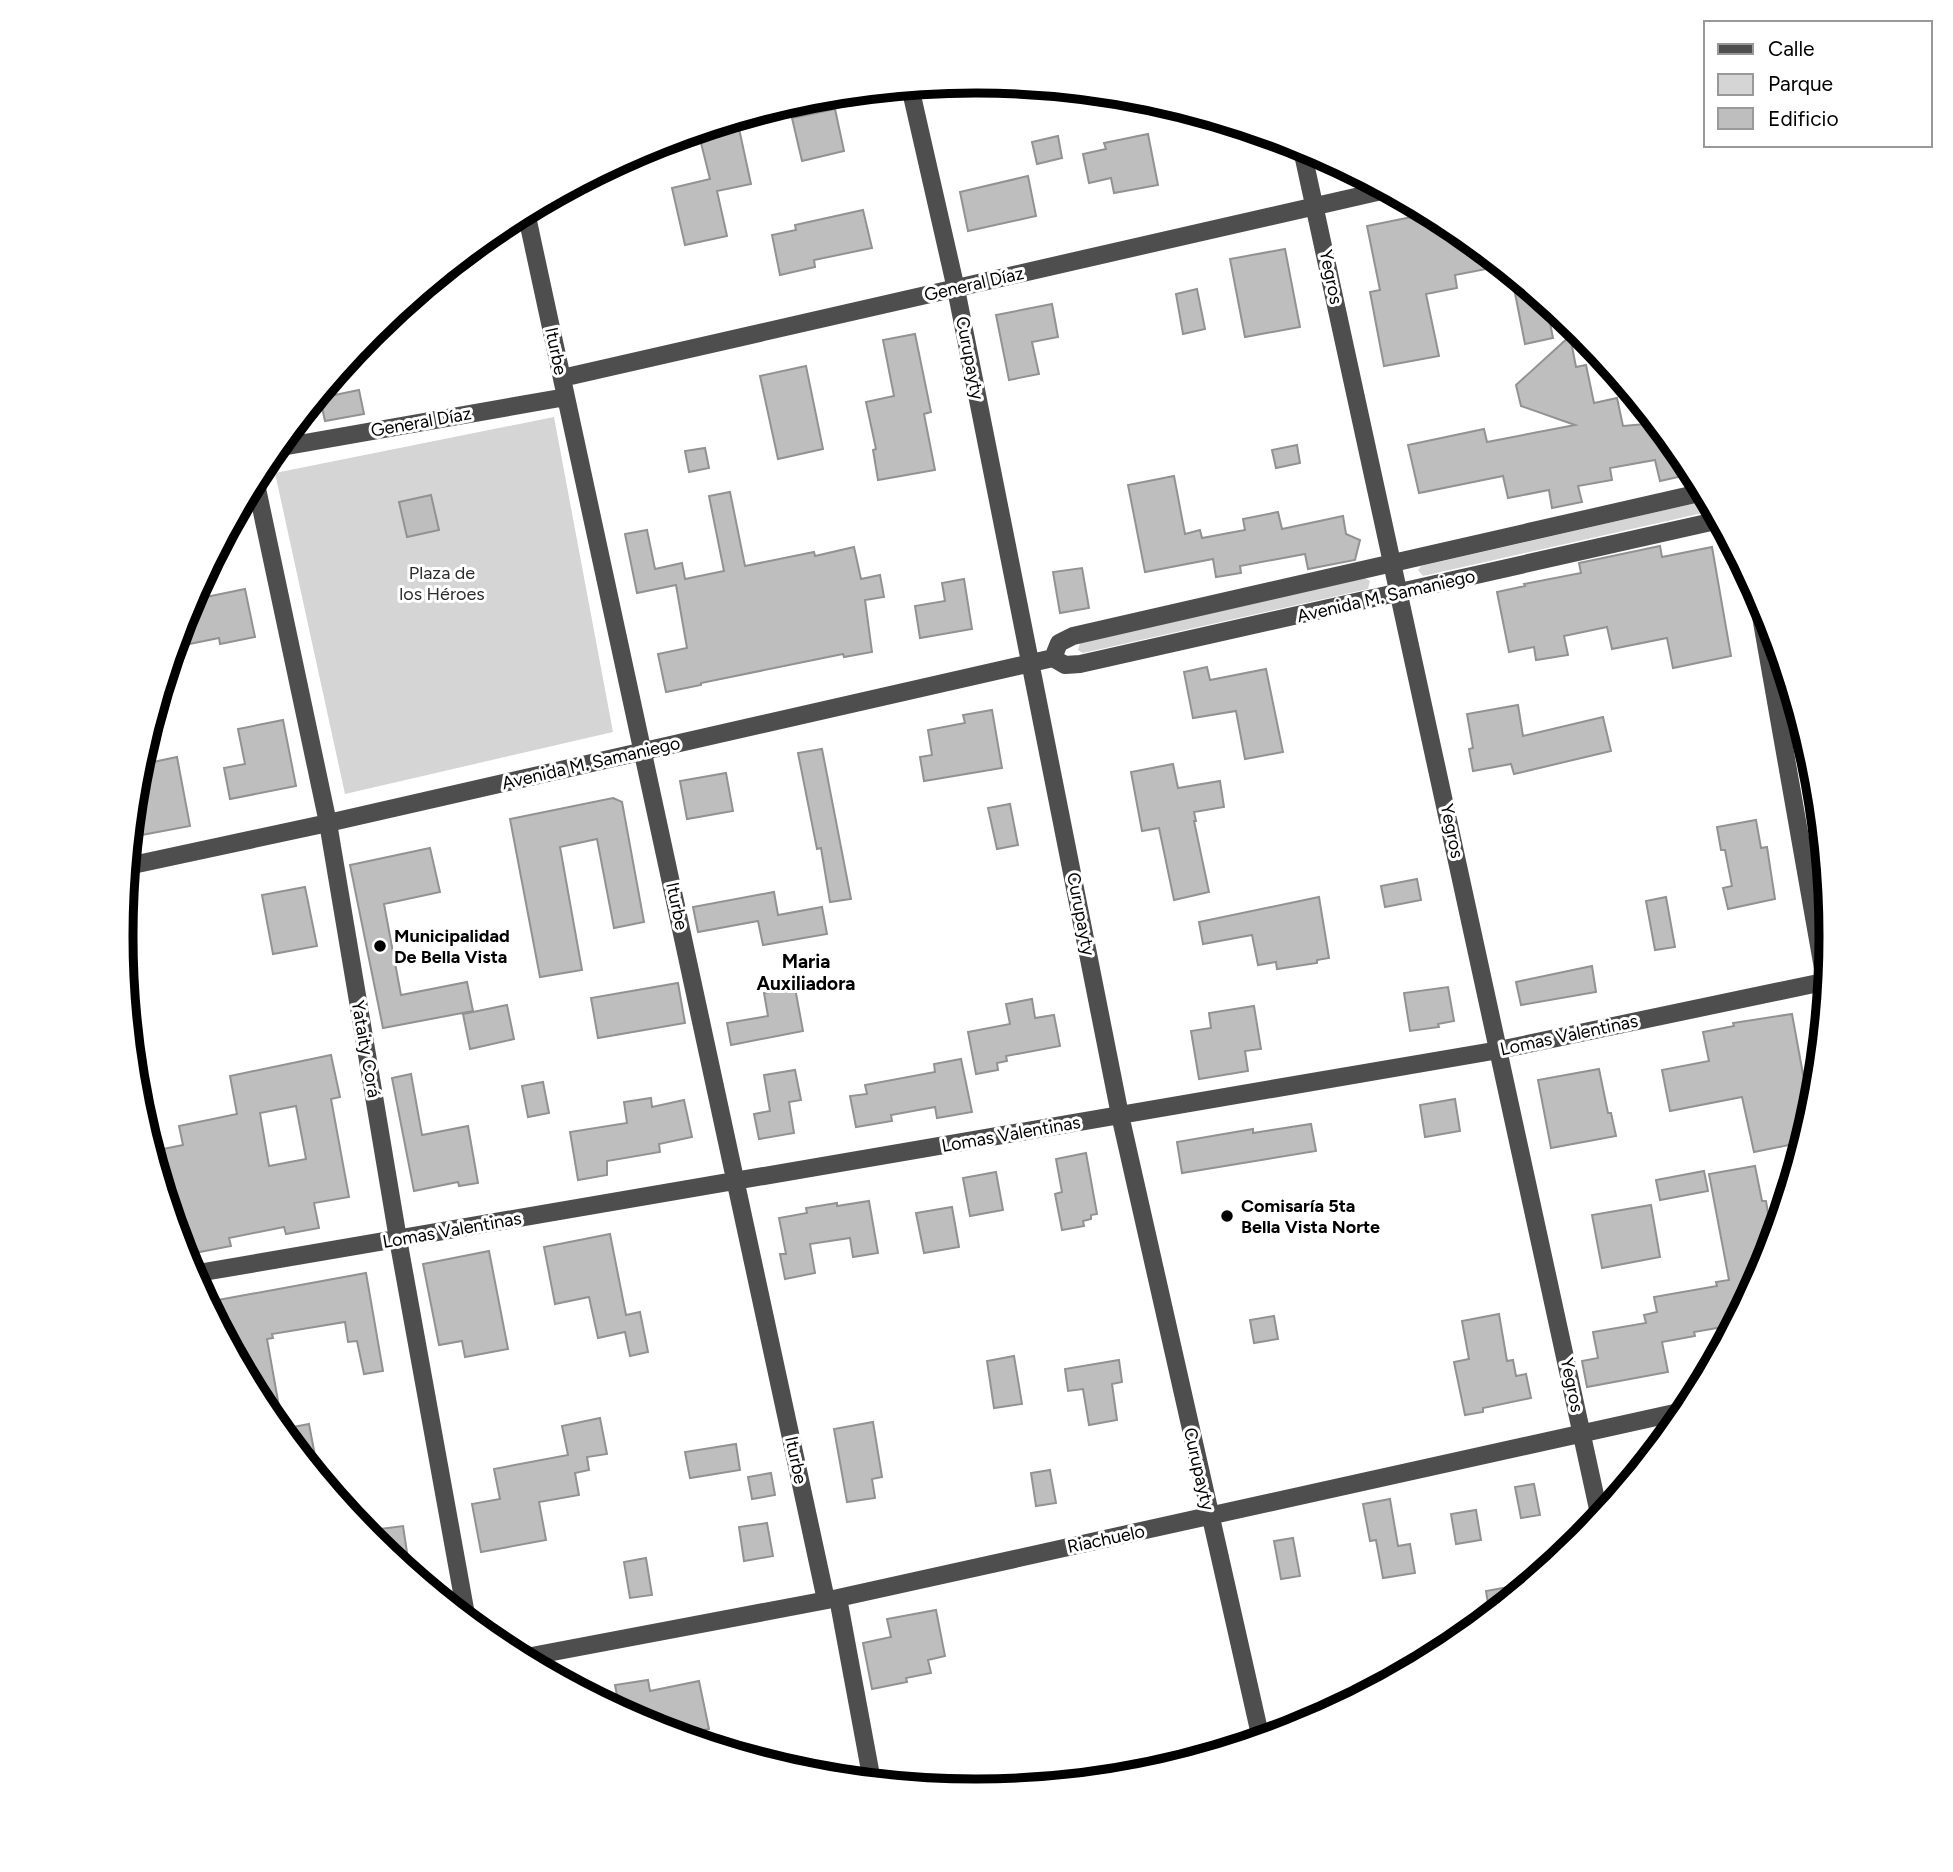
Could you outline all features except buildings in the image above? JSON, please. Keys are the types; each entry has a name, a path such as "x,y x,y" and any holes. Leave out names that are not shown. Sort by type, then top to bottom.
{"street":[{"name":"Curupayty","path":"912,96 956,289 1120,1115 1259,1730"},
{"name":"Yegros","path":"1304,159 1597,1506"},
{"name":"General Díaz","path":"562,378 1373,193"},
{"name":"Iturbe","path":"528,222 736,1181 870,1772"},
{"name":"General Díaz","path":"292,445 566,397"},
{"name":"Avenida M. Samaniego","path":"1053,658 1059,643 1073,636 1694,494"},
{"name":"Yataity Corá","path":"258,495 328,823 398,1239 465,1606"},
{"name":"Avenida M. Samaniego","path":"137,864 1053,658 1065,665 1080,664 1711,522"},
{"path":"1765,636 1820,948"},
{"name":"Lomas Valentinas","path":"203,1272 1499,1050 1818,987"},
{"name":"Riachuelo","path":"537,1655 832,1599 1671,1414"}],"green space":[{"name":"Plaza de los Héroes","path":"554,417 613,732 345,794 275,473"},
{"path":"1700,502 1706,512 1423,576 1418,570 1421,566"},
{"path":"1365,578 1370,581 1368,589 1083,653 1078,650 1080,643"}],"place":[{"name":"Municipalidad De Bella Vista","path":"380,946"},
{"name":"Comisaría 5ta Bella Vista Norte","path":"1227,1216"}],"district":[{"name":"Maria Auxiliadora","path":"806,972"}]}
